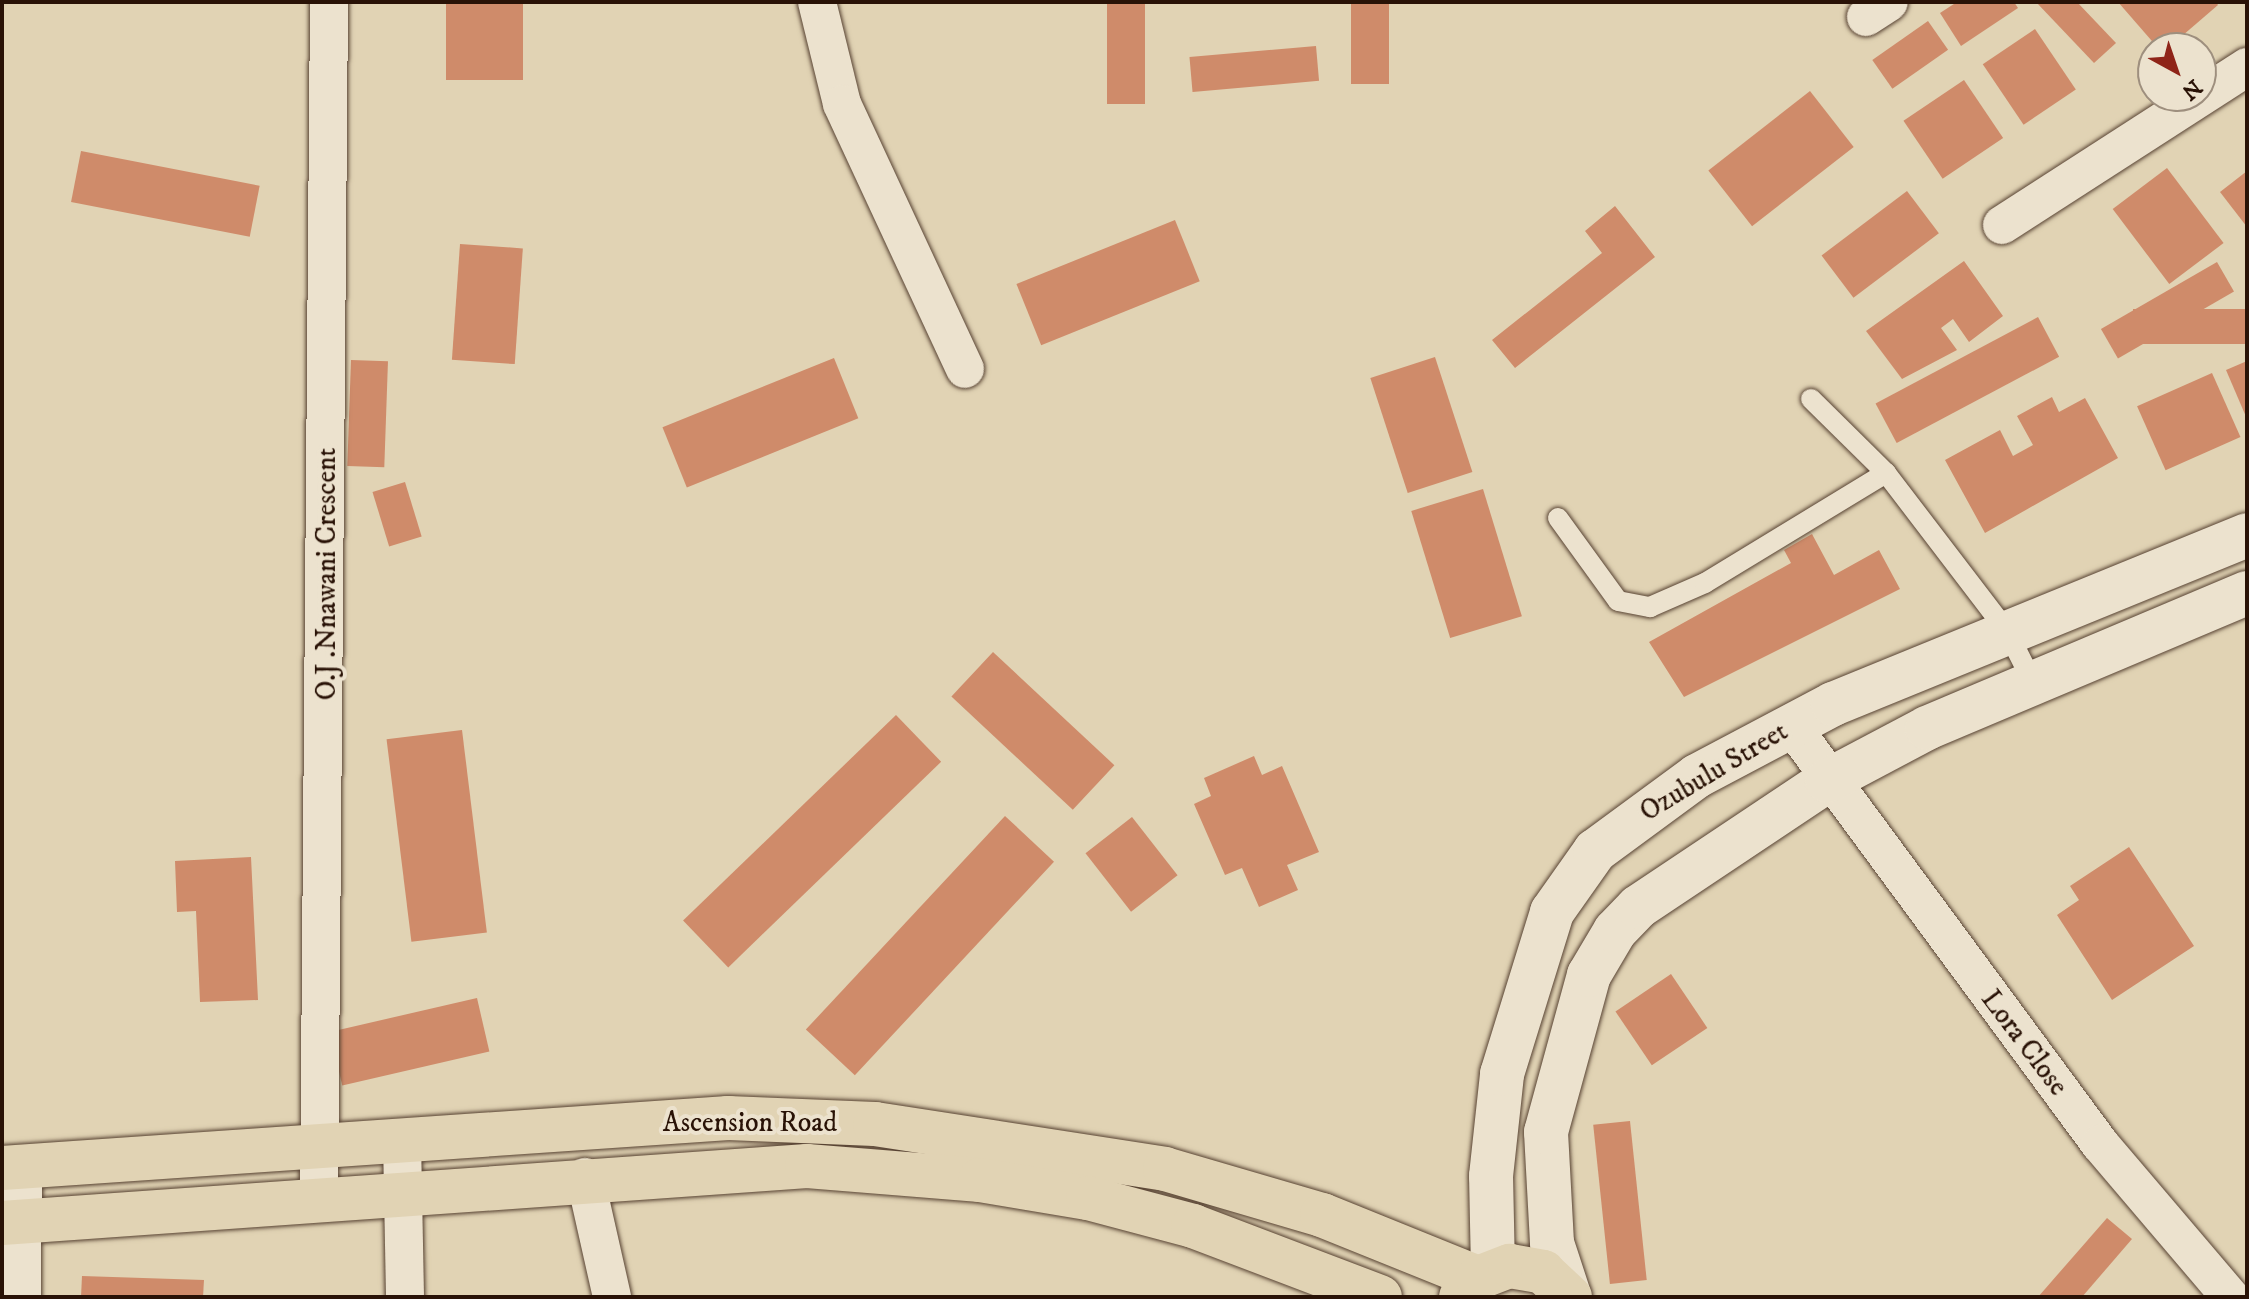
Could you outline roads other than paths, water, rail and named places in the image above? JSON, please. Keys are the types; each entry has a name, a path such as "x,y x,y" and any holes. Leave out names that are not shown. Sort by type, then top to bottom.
{"main road":[{"name":"Ozubulu Street","path":"1477,1282 1502,1074 1552,912 1595,851 1649,808 1791,725 2007,631 2247,535"},
{"path":"1569,1296 1552,1243 1546,1132 1589,975 1638,907 1827,781 2032,681 2247,593"},
{"name":"Ascension Road","path":"13,1168 728,1118 937,1130 1216,1183 1322,1215 1477,1282"},
{"name":"Ascension Road","path":"12,1223 585,1177 807,1166 980,1180 1088,1198 1193,1226 1380,1297"},
{"path":"1477,1282 1527,1267 1569,1296"}],"street":[{"name":"O.J .Nnawani Crescent","path":"319,1197 329,2"},
{"path":"817,2 842,104 965,369"},
{"path":"2002,225 2247,67"},
{"name":"Lora Close","path":"1791,725 1827,781 2100,1144 2230,1297"},
{"path":"402,1140 405,1297"},
{"path":"13,1168 12,1223 22,1297"},
{"path":"585,1177 612,1297"}],"lane":[{"path":"1811,399 1886,473 2007,631 2032,681"},
{"path":"1558,518 1618,601 1650,607 1705,583 1886,473"}]}
